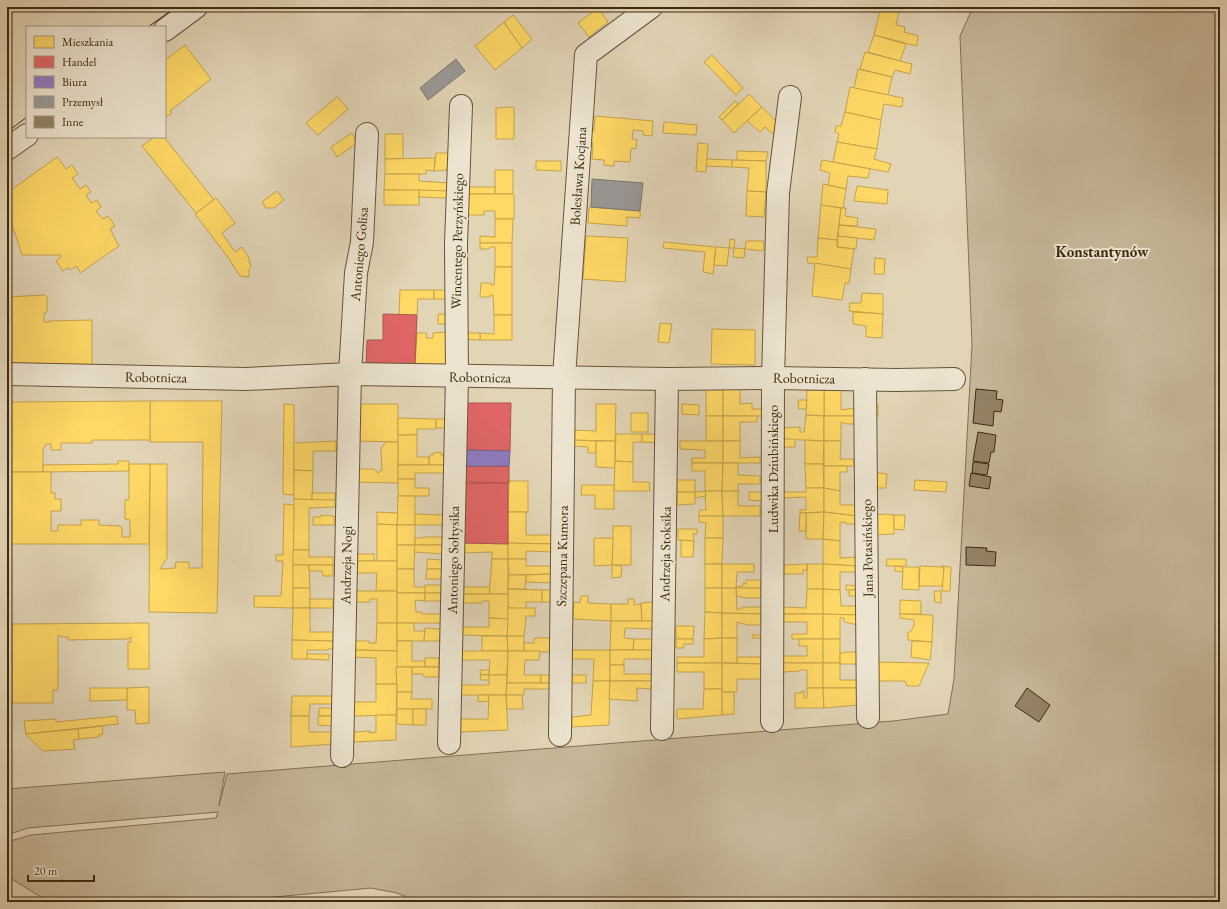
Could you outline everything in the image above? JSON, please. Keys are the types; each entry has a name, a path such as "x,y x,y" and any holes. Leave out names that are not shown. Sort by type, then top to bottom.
{"street":[{"path":"166,29 196,7"},
{"name":"Bolesława Kocjana","path":"564,377 586,55 651,7"},
{"name":"Ludwika Dziubińskiego","path":"772,721 773,378 778,193 790,97"},
{"name":"Wincentego Perzyńskiego","path":"457,376 456,244 461,106"},
{"name":"Antoniego Golisa","path":"350,374 356,273 362,242 367,134"},
{"path":"7,149 26,135"},
{"name":"Robotnicza","path":"7,374 246,379 350,374 667,379 954,379"},
{"name":"Andrzeja Nogi","path":"342,756 350,374"},
{"name":"Antoniego Sołtysika","path":"449,743 457,376"},
{"name":"Szczepana Kumora","path":"560,735 564,377"},
{"name":"Andrzeja Stoksika","path":"662,729 667,379"},
{"name":"Jana Potasińskiego","path":"865,379 868,717"}],"shaded area":[{"path":"973,7 1220,7 1220,902 418,902 397,893 371,888 221,902 49,902 7,876 7,842 31,835 216,818 218,812 28,828 7,835 7,789 225,772 219,806 227,774 893,721 948,714 954,679 972,345 960,36"}],"building: Mieszkania":[{"path":"881,7 900,7 896,25 905,27 904,32 918,36 917,46 874,35"},
{"path":"598,8 608,22 589,37 578,23"},
{"path":"513,15 532,39 522,48 504,22"},
{"path":"504,22 522,48 495,70 475,46"},
{"path":"874,35 906,44 900,61 868,52"},
{"path":"185,45 211,79 170,111 172,113 166,117 166,59"},
{"path":"865,52 912,64 910,74 895,70 892,77 860,69"},
{"path":"712,55 743,88 736,95 704,62"},
{"path":"858,69 892,77 888,95 854,88"},
{"path":"850,87 903,98 902,107 884,104 881,120 845,112"},
{"path":"749,94 762,107 734,133 722,120"},
{"path":"337,97 348,109 318,135 306,123"},
{"path":"735,101 738,104 722,120 719,117"},
{"path":"514,107 514,139 496,139 496,108"},
{"path":"762,107 778,123 773,134 765,127 760,132 747,121"},
{"path":"845,112 881,120 877,149 837,142 839,134 835,132 836,126 841,126"},
{"path":"595,116 653,121 652,136 643,135 643,131 633,130 632,139 637,140 636,149 631,148 630,162 614,161 614,166 604,165 604,160 592,159 593,143 588,142 589,131 594,131"},
{"path":"664,122 697,125 696,135 663,133"},
{"path":"352,133 357,143 337,157 331,147"},
{"path":"385,134 403,134 403,158 385,159"},
{"path":"153,138 165,138 214,200 196,213 142,146"},
{"path":"837,142 877,149 874,159 891,164 888,172 833,162"},
{"path":"698,143 708,144 706,172 696,171"},
{"path":"737,151 768,152 766,161 737,160"},
{"path":"436,153 448,153 447,170 434,171"},
{"path":"57,157 66,169 72,165 78,174 72,178 80,189 86,185 91,192 86,195 91,203 97,200 101,207 96,211 103,219 108,216 115,226 110,229 119,246 80,273 77,266 69,270 68,267 63,271 56,261 61,257 60,255 22,255 7,209 7,193"},
{"path":"435,158 434,171 426,170 426,174 385,174 385,159"},
{"path":"707,159 732,160 732,167 706,166"},
{"path":"732,160 766,161 766,192 747,191 749,168 732,167"},
{"path":"822,160 870,169 868,178 848,176 846,189 828,185 830,173 820,170"},
{"path":"536,161 561,161 561,171 536,170"},
{"path":"495,170 513,170 513,194 495,194"},
{"path":"385,174 419,174 419,181 448,183 448,191 384,190"},
{"path":"823,184 846,189 843,208 821,205"},
{"path":"857,186 888,190 887,204 854,201"},
{"path":"467,187 495,187 495,194 467,194"},
{"path":"384,190 419,190 419,205 384,205"},
{"path":"419,190 448,191 448,198 419,197"},
{"path":"277,191 284,200 274,208 266,208 262,202"},
{"path":"747,191 766,192 764,217 746,216"},
{"path":"467,194 514,194 514,219 495,219 495,211 484,211 484,215 466,215"},
{"path":"216,198 235,223 222,233 235,252 242,247 248,256 251,267 249,269 249,277 240,276 227,256 195,214"},
{"path":"821,205 841,208 837,240 818,238"},
{"path":"589,207 640,211 640,218 627,217 627,226 588,223"},
{"path":"841,208 846,208 845,216 858,218 857,226 839,225"},
{"path":"495,219 513,219 512,243 480,243 480,236 495,237"},
{"path":"839,225 876,229 874,240 838,236"},
{"path":"586,236 628,238 625,282 583,279"},
{"path":"838,236 857,238 856,249 837,247"},
{"path":"818,238 837,240 837,247 854,249 851,269 808,263 807,257 817,257"},
{"path":"730,239 735,240 734,248 729,248"},
{"path":"746,241 764,241 763,251 745,249"},
{"path":"664,242 716,247 713,274 703,272 705,252 663,248"},
{"path":"480,243 512,243 512,267 495,267 495,247 480,249"},
{"path":"716,247 729,248 727,266 714,265"},
{"path":"734,248 745,249 744,258 733,257"},
{"path":"875,258 885,259 884,274 874,274"},
{"path":"815,263 851,269 849,283 845,283 842,300 812,296"},
{"path":"495,267 512,267 512,315 494,315 493,295 490,295 490,297 480,297 481,283 491,283 491,285 494,285"},
{"path":"400,290 434,290 434,299 418,299 417,315 399,315"},
{"path":"434,290 446,290 446,299 434,299"},
{"path":"862,293 883,294 883,314 849,311 850,303 861,303"},
{"path":"44,295 47,297 47,310 46,313 44,313 44,322 92,320 92,365 9,365 7,363 7,297"},
{"path":"853,312 883,314 882,338 866,337 866,326 853,324"},
{"path":"438,314 446,314 445,324 438,324"},
{"path":"494,315 512,315 512,340 480,340 480,333 494,334"},
{"path":"660,323 672,324 669,343 658,342"},
{"path":"712,329 755,330 755,365 711,364"},
{"path":"447,332 446,365 415,364 417,333 427,333 426,338 433,338 433,333"},
{"path":"465,333 480,333 480,340 465,339"},
{"path":"706,389 723,389 723,416 706,416"},
{"path":"723,389 740,389 740,404 752,403 752,409 762,409 762,416 723,416"},
{"path":"841,389 841,410 857,408 856,416 824,416 824,390"},
{"path":"807,390 824,390 824,416 806,415"},
{"path":"798,400 807,400 806,409 799,409"},
{"path":"150,401 222,401 217,613 149,612 150,464 167,464 167,558 160,569 175,568 176,562 189,562 189,568 202,568 203,442 150,442"},
{"path":"150,401 150,440 92,440 92,443 61,443 61,450 51,450 51,444 46,444 43,450 43,472 7,472 7,409 14,402"},
{"path":"284,404 294,405 294,495 283,494"},
{"path":"355,404 398,404 398,442 355,441"},
{"path":"596,404 616,404 615,441 571,440 571,430 596,431"},
{"path":"682,404 699,405 699,415 682,414"},
{"path":"869,404 878,405 878,416 869,416"},
{"path":"631,413 648,413 648,432 631,432"},
{"path":"806,415 824,416 824,441 781,439 781,428 800,427 800,432 804,432"},
{"path":"706,416 723,416 723,441 706,441"},
{"path":"723,416 757,416 757,422 740,422 740,441 723,441"},
{"path":"824,416 856,416 856,424 841,422 841,441 824,441"},
{"path":"398,418 436,419 436,429 417,429 417,435 398,435"},
{"path":"436,419 446,419 446,428 436,428"},
{"path":"616,434 642,434 642,442 633,442 633,462 615,461"},
{"path":"642,434 658,434 658,443 642,442"},
{"path":"398,435 417,435 417,457 429,457 429,465 398,465"},
{"path":"781,439 795,439 795,447 782,447"},
{"path":"571,440 596,441 596,453 588,453 588,447 571,446"},
{"path":"805,440 824,441 823,464 805,464"},
{"path":"336,441 336,451 313,451 313,471 294,470 294,443"},
{"path":"596,441 615,441 615,468 596,467"},
{"path":"680,441 723,441 723,463 692,463 692,458 705,458 705,450 680,449"},
{"path":"723,441 740,441 740,458 760,457 760,463 723,463"},
{"path":"824,441 841,441 840,459 853,459 854,466 824,466"},
{"path":"386,442 398,442 398,483 354,482 355,469 374,469 378,473 382,470 381,448"},
{"path":"441,452 441,455 446,455 446,465 429,465 430,455"},
{"path":"118,461 129,461 129,471 43,472 43,465 118,464"},
{"path":"615,461 633,462 633,482 649,482 650,491 614,491"},
{"path":"692,463 723,463 722,491 705,491 705,471 692,471"},
{"path":"723,463 738,463 738,475 760,476 760,484 738,484 738,491 722,491"},
{"path":"129,464 150,464 149,544 7,544 7,472 51,472 51,493 55,493 55,499 61,499 61,511 51,511 51,531 58,531 58,525 81,525 81,520 99,520 99,525 120,526 122,529 122,537 130,537 130,520 125,519 125,500 129,500"},
{"path":"805,464 823,464 824,488 806,488"},
{"path":"398,465 446,465 445,473 415,473 415,479 398,479"},
{"path":"824,466 847,466 847,472 840,472 840,491 824,488"},
{"path":"294,470 313,471 312,500 294,499"},
{"path":"873,472 887,474 886,488 873,488"},
{"path":"398,479 415,479 415,488 429,488 429,496 398,496"},
{"path":"677,480 695,480 695,492 677,492"},
{"path":"915,480 947,482 946,492 914,490"},
{"path":"509,481 528,481 528,512 508,512"},
{"path":"582,485 614,485 614,509 595,509 595,495 581,495"},
{"path":"806,488 824,488 824,512 800,513 800,510 806,510 806,497 782,498 782,492 806,492"},
{"path":"824,488 840,491 840,505 857,505 857,516 824,512"},
{"path":"705,491 722,491 723,516 699,516 699,510 706,510"},
{"path":"705,491 706,496 695,498 695,492"},
{"path":"722,491 738,491 738,506 760,506 760,516 723,516"},
{"path":"677,492 695,492 695,504 677,505"},
{"path":"749,492 762,492 762,501 749,500"},
{"path":"312,493 335,493 335,500 312,500"},
{"path":"398,496 415,496 415,525 397,525"},
{"path":"294,499 335,500 335,507 309,508 309,550 293,550"},
{"path":"284,504 294,505 293,608 254,607 254,596 281,596 283,561 276,561 276,555 283,555"},
{"path":"377,512 398,513 397,525 377,524"},
{"path":"508,512 526,512 526,535 552,535 552,544 508,543"},
{"path":"824,512 823,539 806,539 806,513"},
{"path":"824,512 857,516 857,524 846,524 845,522 840,522 840,541 823,539"},
{"path":"800,513 806,513 806,531 799,531"},
{"path":"415,514 444,515 444,525 415,525"},
{"path":"321,515 334,516 334,525 313,525 313,517 321,517"},
{"path":"871,515 894,515 894,534 872,535"},
{"path":"894,515 905,515 904,530 894,529"},
{"path":"699,516 723,516 723,538 705,538 706,523 699,522"},
{"path":"377,524 397,525 397,561 377,561"},
{"path":"397,525 415,525 415,545 397,545"},
{"path":"613,526 631,526 631,565 612,565"},
{"path":"678,529 697,529 697,534 693,534 694,541 678,540"},
{"path":"444,537 444,545 415,545 415,538"},
{"path":"594,538 613,538 612,565 594,566"},
{"path":"705,538 723,538 722,564 705,564"},
{"path":"823,539 840,541 840,558 858,557 858,566 823,564"},
{"path":"681,540 694,541 693,557 681,557"},
{"path":"463,543 508,543 508,559 492,559 492,552 463,553"},
{"path":"508,543 552,544 552,552 526,551 526,559 508,559"},
{"path":"397,545 415,545 414,569 397,569"},
{"path":"415,545 444,545 443,554 414,552"},
{"path":"293,550 309,550 309,557 333,557 333,565 293,565"},
{"path":"353,554 374,554 374,561 353,561"},
{"path":"427,559 443,560 443,569 427,569"},
{"path":"492,559 508,559 508,594 489,594"},
{"path":"508,559 526,559 526,566 552,566 553,574 509,575"},
{"path":"887,559 906,559 906,566 886,566"},
{"path":"353,561 397,561 397,591 376,591 377,573 353,573"},
{"path":"705,564 722,564 722,588 705,588"},
{"path":"722,564 754,564 754,572 737,572 736,588 722,588"},
{"path":"807,564 823,564 823,589 807,589"},
{"path":"807,564 807,570 803,570 803,574 784,574 784,565"},
{"path":"823,564 858,566 858,572 840,572 840,590 823,589"},
{"path":"293,565 309,565 310,588 293,588"},
{"path":"309,565 333,565 333,576 323,576 322,571 309,571"},
{"path":"612,565 622,566 621,577 612,578"},
{"path":"895,566 903,567 903,572 895,571"},
{"path":"920,566 944,567 943,586 919,586"},
{"path":"942,566 951,567 950,591 942,591 944,567"},
{"path":"903,567 919,567 919,590 902,589"},
{"path":"397,569 414,569 414,587 426,587 425,593 397,593"},
{"path":"427,569 443,569 443,579 426,579"},
{"path":"553,574 553,583 526,582 526,575"},
{"path":"509,575 526,575 525,589 508,589"},
{"path":"746,580 761,580 761,588 736,588 737,586 743,586 743,583 746,584"},
{"path":"425,585 443,585 443,593 425,593"},
{"path":"846,585 858,586 858,590 846,590"},
{"path":"463,587 490,587 489,594 463,594"},
{"path":"293,588 310,588 310,608 293,608"},
{"path":"705,588 722,588 722,613 705,612"},
{"path":"722,588 736,588 737,610 745,607 761,607 761,614 722,613"},
{"path":"736,588 761,588 761,598 745,598 737,596"},
{"path":"508,589 542,590 542,602 526,602 526,609 508,608"},
{"path":"807,589 823,589 823,614 783,614 783,607 806,608"},
{"path":"823,589 840,590 841,606 858,606 858,615 823,614"},
{"path":"542,590 552,590 552,602 542,602"},
{"path":"849,590 858,590 857,596 849,596"},
{"path":"353,591 397,591 397,623 377,623 377,599 370,599 370,602 353,602"},
{"path":"934,591 941,591 941,603 935,602"},
{"path":"397,593 425,593 425,601 415,600 416,612 422,612 422,614 442,614 441,623 397,623"},
{"path":"425,593 443,593 443,601 425,601"},
{"path":"463,594 508,594 508,619 489,618 489,601 482,601 482,603 463,603"},
{"path":"581,596 588,596 588,603 611,604 611,621 573,619 574,602 580,603"},
{"path":"310,599 333,599 333,608 310,608"},
{"path":"628,599 634,599 634,605 641,604 642,621 611,621 611,604 628,604"},
{"path":"900,600 921,601 921,614 900,614"},
{"path":"654,602 654,621 642,621 641,603"},
{"path":"293,608 310,608 310,632 333,632 333,641 292,640"},
{"path":"508,608 535,608 535,616 526,616 524,636 507,636"},
{"path":"705,612 722,613 722,638 704,639"},
{"path":"722,613 761,614 761,625 748,625 737,622 737,638 722,638"},
{"path":"783,614 823,614 823,639 792,639 792,634 807,634 807,622 783,622"},
{"path":"823,614 858,615 858,625 844,622 844,618 840,618 840,639 823,639"},
{"path":"900,614 933,615 932,642 908,640 908,632 910,632 914,626 914,620 900,618"},
{"path":"489,618 508,619 507,636 461,635 462,627 489,627"},
{"path":"611,621 654,621 654,629 625,628 624,638 634,639 633,650 610,650"},
{"path":"149,623 149,669 128,669 128,642 131,642 131,637 128,639 68,640 68,637 58,635 58,690 53,690 53,703 12,703 12,624"},
{"path":"377,623 397,623 397,651 353,650 353,641 369,641 369,643 376,643"},
{"path":"397,623 414,623 414,631 425,631 424,641 397,641"},
{"path":"676,626 694,626 693,639 676,639"},
{"path":"425,628 440,629 440,641 424,641"},
{"path":"753,635 761,635 761,638 753,638"},
{"path":"482,636 507,636 508,651 482,651"},
{"path":"507,636 524,636 524,651 508,651"},
{"path":"534,638 551,638 552,652 524,651 524,643 534,643"},
{"path":"722,638 722,663 677,663 677,657 704,657 704,639"},
{"path":"722,638 737,638 737,663 722,663"},
{"path":"634,639 654,639 653,650 633,650"},
{"path":"676,639 693,639 693,644 684,644 683,648 676,648"},
{"path":"799,639 823,639 823,663 783,663 783,656 807,656 807,646 799,646"},
{"path":"823,639 840,639 840,663 823,663"},
{"path":"292,640 333,641 333,649 307,650 307,659 292,659"},
{"path":"397,641 412,641 412,661 425,661 425,667 396,667"},
{"path":"912,641 932,642 930,660 911,657"},
{"path":"353,650 397,651 397,684 376,684 376,658 353,657"},
{"path":"572,650 610,650 610,681 593,681 594,659 572,659"},
{"path":"610,650 653,650 653,659 624,659 624,665 610,665"},
{"path":"461,651 508,651 507,675 489,675 490,660 460,660"},
{"path":"508,651 540,651 539,660 525,660 524,675 541,675 541,683 507,683"},
{"path":"857,652 858,664 840,664 840,653"},
{"path":"307,654 329,654 329,660 307,659"},
{"path":"737,657 761,657 761,664 737,663"},
{"path":"425,658 439,658 439,667 425,667"},
{"path":"875,662 929,663 919,686 907,686 905,681 876,681"},
{"path":"677,663 722,663 722,689 704,689 704,672 677,672"},
{"path":"722,663 761,664 761,679 737,679 737,692 722,692"},
{"path":"783,663 823,663 823,688 807,688 807,670 783,672"},
{"path":"823,663 840,663 840,680 858,680 858,688 823,688"},
{"path":"610,665 624,665 624,674 653,674 653,681 610,681"},
{"path":"396,667 412,667 412,692 397,692"},
{"path":"412,667 439,667 439,677 424,677 423,674 412,674"},
{"path":"480,670 489,670 489,675 481,675"},
{"path":"480,675 489,675 489,680 481,680"},
{"path":"489,675 507,675 506,695 460,695 460,685 489,685"},
{"path":"541,675 551,675 551,683 541,683"},
{"path":"572,675 586,675 586,683 572,683"},
{"path":"593,681 610,681 609,725 572,727 572,717 591,715"},
{"path":"610,681 652,681 651,689 637,688 637,701 609,699"},
{"path":"507,683 551,683 551,689 524,689 524,695 506,695"},
{"path":"376,684 397,684 396,715 354,716 354,702 376,702"},
{"path":"149,687 149,723 136,724 135,710 127,710 127,688"},
{"path":"90,688 127,688 127,700 90,701"},
{"path":"807,688 823,688 824,708 795,708 795,693 802,693 802,691 804,691 804,698 807,698"},
{"path":"823,688 858,688 858,705 824,708"},
{"path":"704,689 722,689 722,715 677,719 677,709 703,709"},
{"path":"397,692 412,692 411,699 432,699 432,709 397,709"},
{"path":"722,692 734,692 734,714 722,715"},
{"path":"478,695 489,695 489,701 478,702"},
{"path":"489,695 506,695 508,730 460,732 460,719 488,719"},
{"path":"506,695 522,695 523,709 507,709"},
{"path":"292,696 334,696 334,704 310,704 309,716 291,716"},
{"path":"319,708 334,708 333,716 319,716"},
{"path":"397,709 413,709 413,725 397,724"},
{"path":"413,709 426,709 426,725 413,725"},
{"path":"376,715 396,715 396,740 354,742 354,732 376,732"},
{"path":"117,716 118,724 26,734 24,721 56,719 56,722"},
{"path":"291,716 309,716 309,732 334,732 334,744 291,747"},
{"path":"318,716 333,716 334,726 318,725"},
{"path":"102,726 103,734 99,735 99,737 79,739 78,729"},
{"path":"78,729 79,739 73,740 75,749 43,751 26,734"}],"building: Handel":[{"path":"383,314 417,315 415,364 366,364 367,340 383,340"},
{"path":"467,403 511,403 510,451 466,450"},
{"path":"465,466 509,466 509,483 465,482"},
{"path":"466,483 508,483 508,544 464,543"}],"building: Biura":[{"path":"466,450 510,451 509,466 465,466"}],"building: Przemysł":[{"path":"456,59 465,71 428,100 420,88"},
{"path":"592,179 643,183 640,211 591,207"}],"building: Inne":[{"path":"976,389 997,391 996,399 1003,400 1001,412 994,411 993,426 973,423"},
{"path":"978,432 996,435 994,452 991,452 989,463 973,461"},
{"path":"973,462 989,464 987,475 972,473"},
{"path":"971,473 991,477 989,489 969,486"},
{"path":"966,547 987,548 986,551 996,552 995,566 966,565"},
{"path":"1027,688 1050,705 1039,722 1015,706"}],"tram line":[{"path":"149,26 176,7"},
{"path":"7,132 26,118"}],"district":[{"name":"Konstantynów","path":"1102,251"}]}
